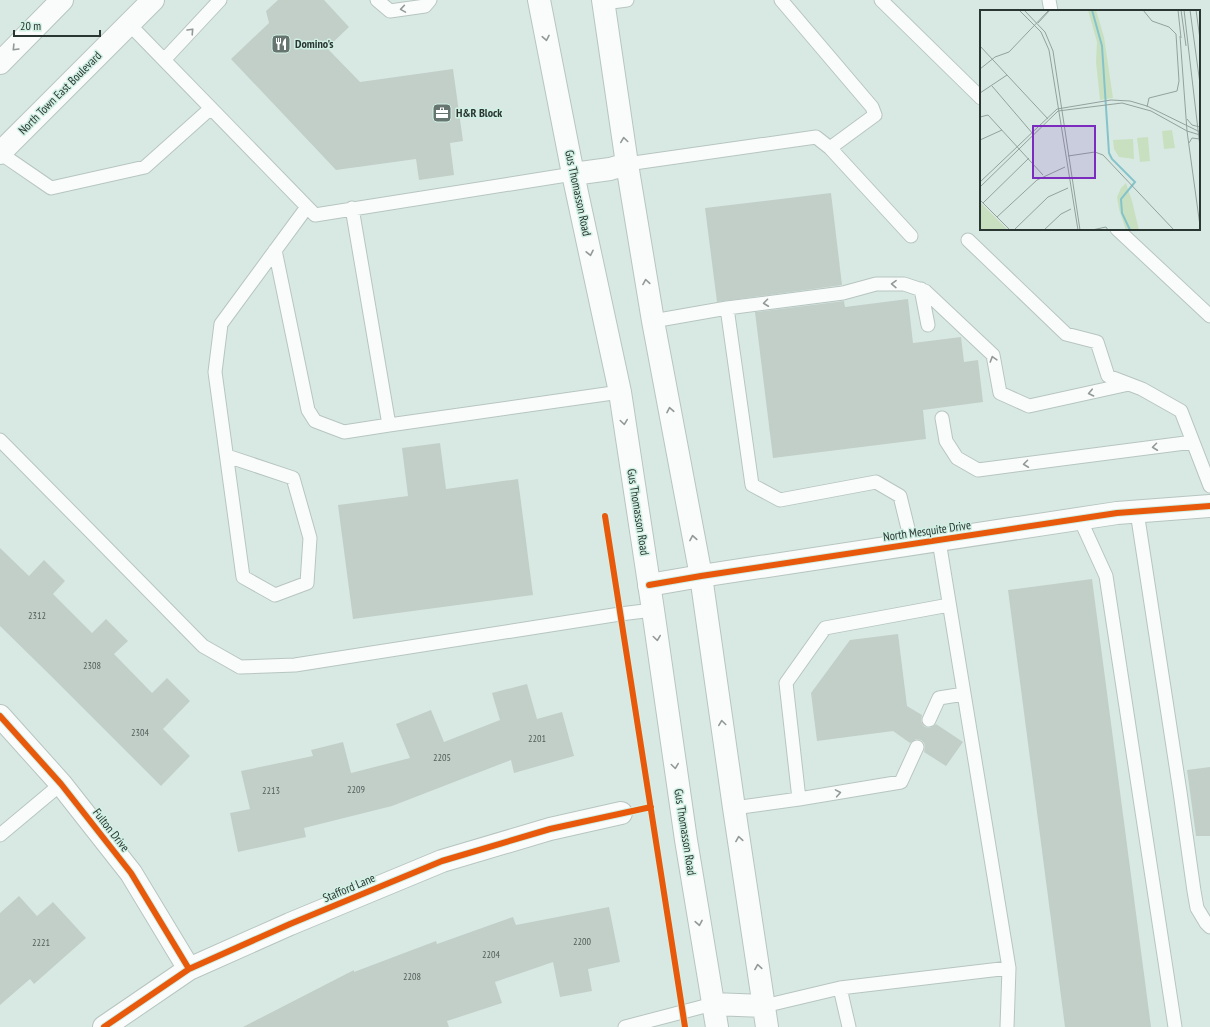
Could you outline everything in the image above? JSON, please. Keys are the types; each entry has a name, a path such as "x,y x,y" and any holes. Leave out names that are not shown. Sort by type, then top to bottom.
{"main road":[{"path":"0,63 62,0"},
{"name":"North Town East Boulevard","path":"0,153 153,0"},
{"name":"Gus Thomasson Road","path":"539,0 573,174 620,392 686,840 716,1027"},
{"path":"604,1 627,164 653,321 700,576 768,1027"},
{"path":"573,174 610,169 627,164"},
{"name":"North Mesquite Drive","path":"649,585 1080,519 1117,514 1210,506"},
{"name":"Fulton Drive","path":"0,716 61,784 131,873 189,969"},
{"name":"Stafford Lane","path":"104,1027 189,969 290,924 442,861 550,829 621,813"},
{"path":"713,1004 764,1006"}],"lane":[{"path":"164,60 220,0"},
{"path":"377,0 390,11 426,6 430,0"},
{"path":"604,1 627,0"},
{"path":"782,0 874,111 875,116 830,148"},
{"path":"881,0 980,97"},
{"path":"1050,0 1051,10"},
{"path":"129,24 315,215 573,174"},
{"path":"0,153 51,188 145,167 211,108"},
{"path":"627,164 816,138 830,148 911,236"},
{"path":"227,456 293,478 310,538 307,583 275,595 243,577 215,372 221,324 307,207"},
{"path":"352,208 389,425"},
{"path":"1118,230 1210,316"},
{"path":"968,240 1066,334 1097,342 1108,376 1142,389 1182,412 1210,486"},
{"path":"275,250 308,410 315,421 344,432 620,392"},
{"path":"653,321 727,308 843,293 876,284 904,284 925,291 993,355 1000,393 1029,406 1129,384"},
{"path":"921,289 928,325"},
{"path":"727,308 752,485 780,500 876,482 900,496 912,545"},
{"path":"942,418 946,441 957,458 978,470 1193,442"},
{"path":"0,440 203,646 240,667 295,665 653,610"},
{"path":"1137,512 1194,891 1197,908 1210,927"},
{"path":"1080,519 1106,576 1175,1027"},
{"path":"939,541 1009,968 1007,1027"},
{"path":"799,800 786,683 825,628 949,606"},
{"path":"929,720 939,698 964,694"},
{"path":"734,808 799,800 901,782 916,747"},
{"path":"0,835 61,784"},
{"path":"764,1006 840,988 1009,968"},
{"path":"840,988 849,1027"},
{"path":"625,1027 713,1004"}],"building":[{"path":"278,0 324,0 349,27 327,48 360,82 453,69 463,141 450,143 454,175 419,180 416,159 336,170 231,59 269,23 266,11"},
{"path":"831,193 842,285 717,302 705,208"},
{"path":"908,299 913,343 961,337 964,362 978,360 983,402 923,410 926,439 773,458 755,312 844,301 845,307"},
{"path":"440,443 446,489 518,479 533,595 353,619 338,505 408,496 402,448"},
{"path":"0,548 29,576 44,560 65,581 53,594 92,633 106,619 128,641 114,654 152,693 167,678 190,701 163,729 190,756 161,786 0,626"},
{"path":"1092,579 1151,1027 1065,1027 1008,590"},
{"path":"898,634 907,706 922,715 921,721 925,727 930,728 936,724 963,742 946,766 924,752 925,746 921,740 916,739 910,743 893,731 817,741 811,693 850,640"},
{"path":"527,684 537,719 562,712 574,756 514,773 511,760 392,806 304,828 306,837 238,852 230,813 250,809 241,771 313,756 311,750 343,742 351,773 410,758 396,724 431,710 444,742 500,720 492,693"},
{"path":"1210,767 1210,836 1196,836 1187,770"},
{"path":"19,896 37,916 53,902 86,938 34,984 30,979 0,1005 0,913"},
{"path":"609,907 620,962 588,969 592,991 560,997 553,962 495,982 502,1003 447,1021 449,1027 243,1027 354,970 354,972 436,941 437,944 513,917 516,925"}],"cycle path":[{"path":"649,585 1117,513 1210,506"},
{"path":"605,516 685,1027"},
{"path":"0,716 61,784 131,873 189,969"},
{"path":"104,1027 189,969 290,924 442,861 550,829 651,807"}],"place":[{"name":"Domino's","path":"281,44"},
{"name":"H&R Block","path":"442,113"}]}
